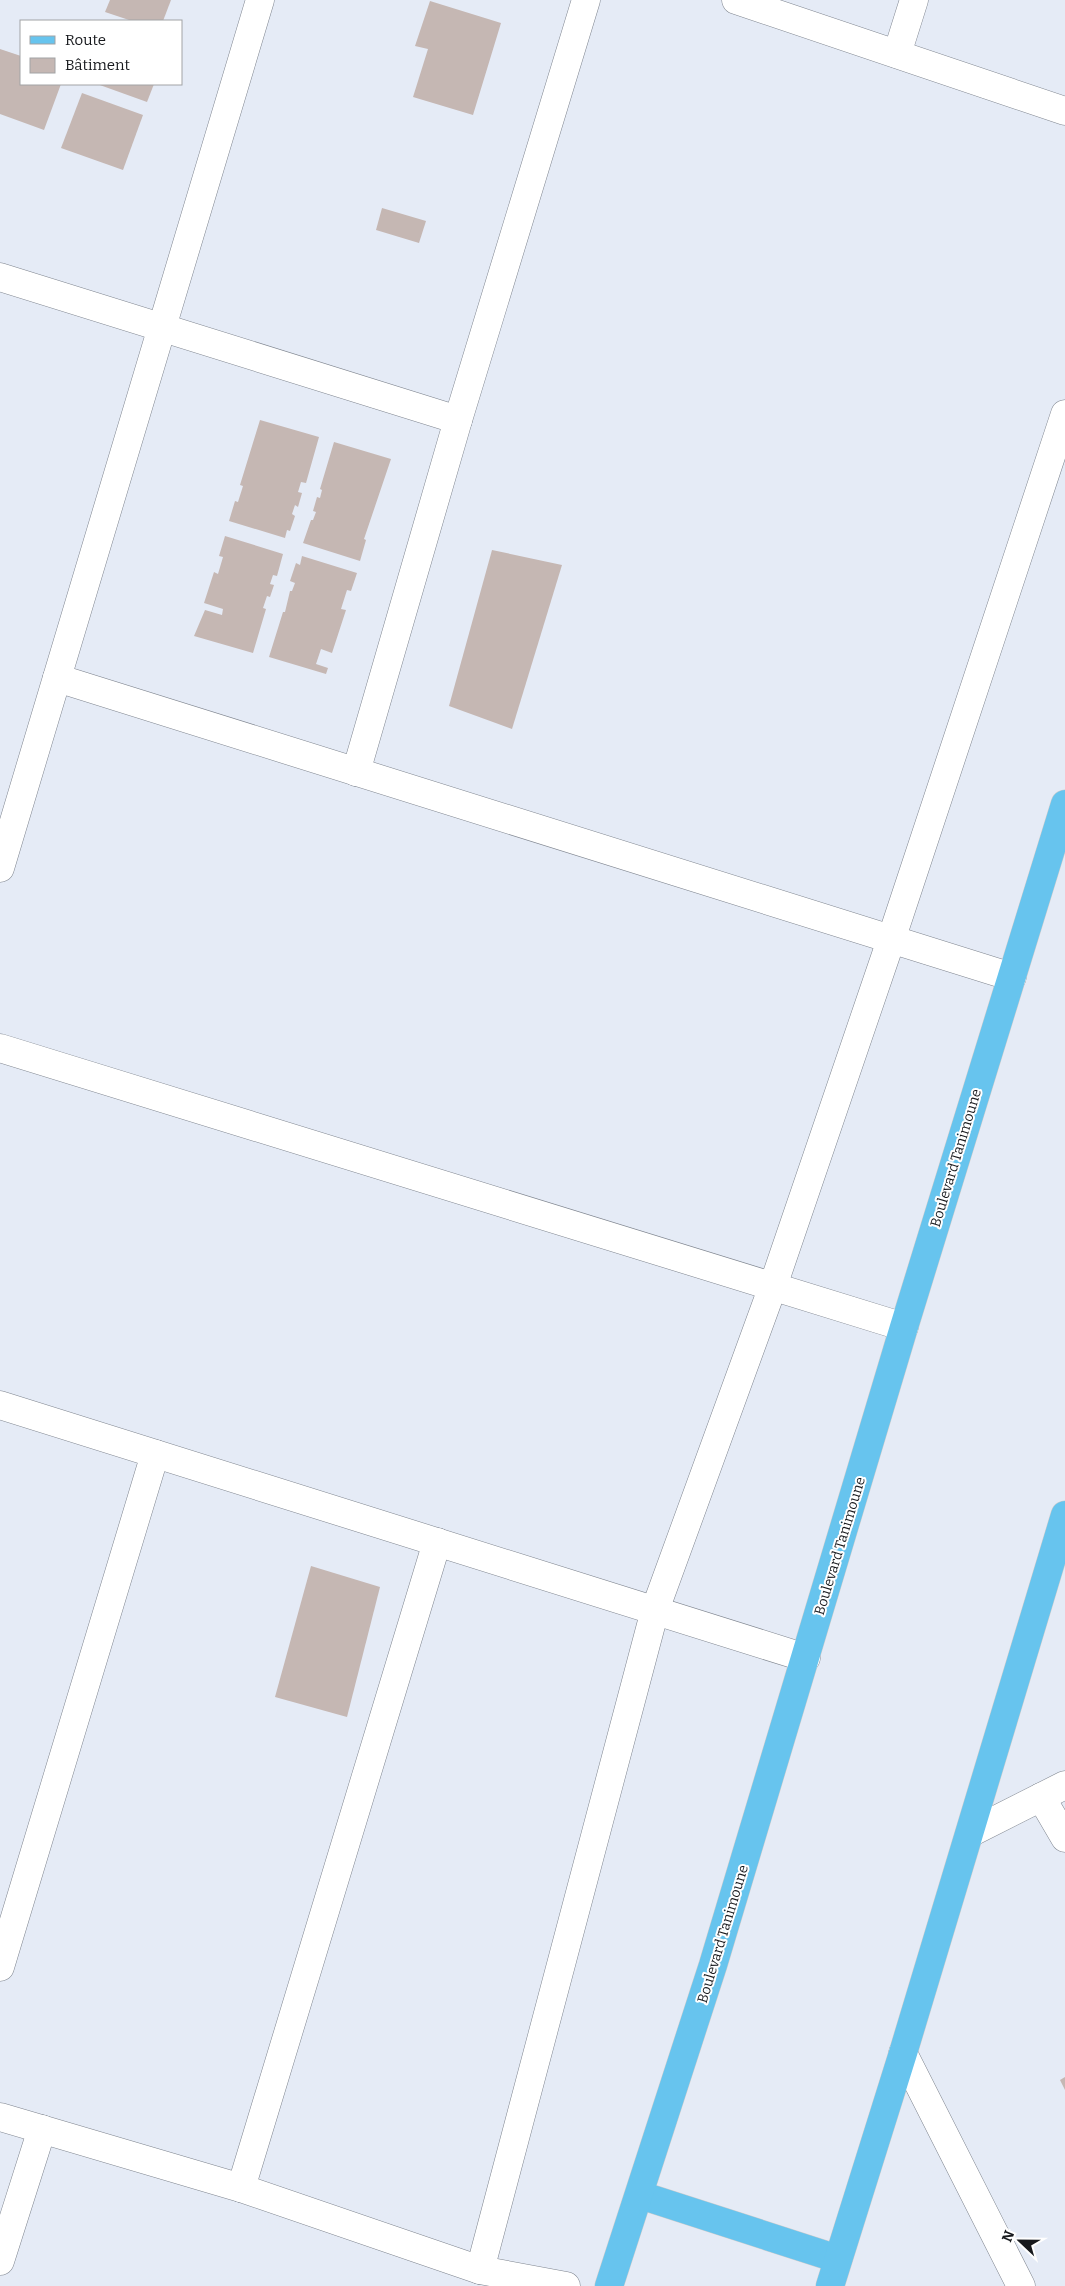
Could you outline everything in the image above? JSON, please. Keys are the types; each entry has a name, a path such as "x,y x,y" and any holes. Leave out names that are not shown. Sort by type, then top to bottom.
{"main road":[{"name":"Boulevard Tanimoune","path":"609,2286 714,1965 904,1327 1065,804"},
{"path":"830,2286 903,2053 1065,1515"},
{"path":"640,2195 838,2259"}],"street":[{"path":"0,868 8,810 57,678 260,0"},
{"path":"356,772 458,420 586,0"},
{"path":"736,0 1065,111"},
{"path":"897,54 914,0"},
{"path":"0,277 458,420"},
{"path":"480,2270 655,1610 773,1286 891,940 1065,414"},
{"path":"57,678 1012,977"},
{"path":"0,1048 904,1327"},
{"path":"0,1405 806,1658"},
{"path":"0,1967 155,1454"},
{"path":"241,2188 437,1542"},
{"path":"970,1833 1065,1785"},
{"path":"1041,1797 1065,1838"},
{"path":"903,2053 1020,2286"},
{"path":"0,2117 241,2188 480,2270 566,2286"},
{"path":"0,2261 42,2129"}],"building":[{"path":"110,0 171,0 163,20 129,20 105,12"},
{"path":"430,1 501,23 473,115 413,97 428,49 415,46"},
{"path":"0,49 20,56 20,85 61,85 44,130 0,114"},
{"path":"100,85 154,85 147,102"},
{"path":"82,93 143,115 123,170 61,148"},
{"path":"382,208 426,221 419,243 376,230"},
{"path":"260,420 319,437 306,483 301,482 298,492 302,493 298,507 295,505 292,514 295,516 290,531 287,530 285,538 229,521 235,501 238,502 243,486 240,485"},
{"path":"334,442 391,459 364,539 366,540 360,561 303,543 311,520 313,520 316,512 313,511 317,497 320,498 322,490 320,489"},
{"path":"225,536 283,554 277,576 273,575 270,584 274,585 270,597 267,596 263,608 266,609 253,653 194,636 205,610 222,615 223,609 204,603 214,572 218,574 223,557 219,556"},
{"path":"492,550 562,565 512,729 449,706"},
{"path":"302,556 357,573 351,591 347,590 341,609 346,610 332,653 321,649 316,664 328,668 326,674 269,657 283,612 285,612 290,591 292,591 295,583 290,581 296,563 300,565"},
{"path":"311,1566 380,1587 347,1717 275,1697"},
{"path":"1065,2077 1065,2090 1060,2080"}]}
